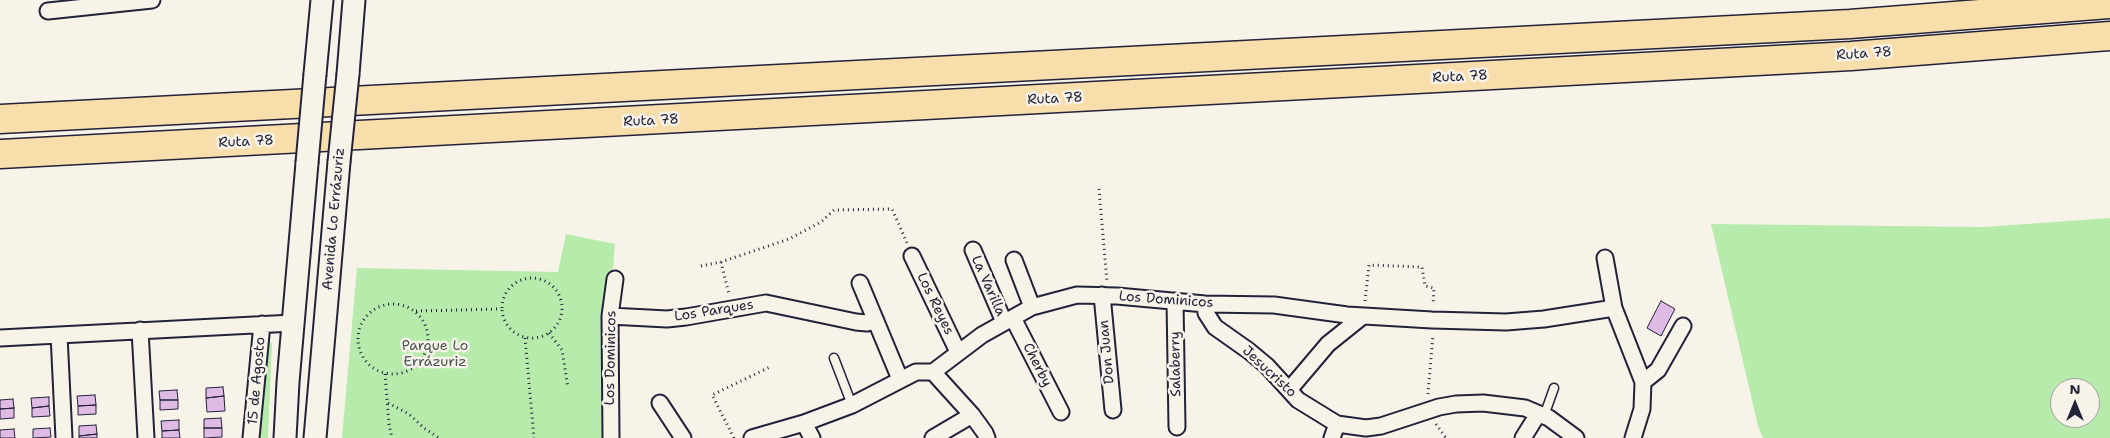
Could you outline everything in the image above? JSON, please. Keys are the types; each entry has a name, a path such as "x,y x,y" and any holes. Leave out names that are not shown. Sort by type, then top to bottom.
{"highway":[{"path":"0,119 1850,24 2110,4"},
{"name":"Ruta 78","path":"0,154 1841,56 2110,36"}],"main road":[{"path":"285,438 293,323 322,0"},
{"name":"Avenida Lo Errázuriz","path":"315,438 354,0"}],"street":[{"path":"48,11 152,0"},
{"name":"La Varilla","path":"973,250 1008,320"},
{"name":"Los Reyes","path":"912,256 958,352"},
{"path":"1605,258 1614,308 1643,382 1642,409 1632,438"},
{"path":"1014,260 1032,307"},
{"name":"Los Dominicos","path":"611,438 610,316 615,279"},
{"path":"860,283 900,379"},
{"name":"Los Dominicos","path":"933,372 982,335 1032,307 1077,295 1105,295 1205,304 1274,305 1363,316 1506,322 1535,320 1614,308"},
{"name":"Don Juan","path":"1105,295 1113,410"},
{"name":"Salaberry","path":"1175,301 1177,427"},
{"name":"Los Parques","path":"610,316 667,319 706,315 766,303 856,322 867,323 876,321"},
{"name":"Jesucristo","path":"1205,304 1206,313 1215,327 1255,356 1298,400 1334,431 1381,426 1426,410 1456,404 1483,403 1518,406 1541,415 1576,438"},
{"path":"1289,390 1328,344 1363,316"},
{"name":"Cherby","path":"1008,320 1061,412"},
{"path":"0,338 293,323"},
{"name":"15 de Agosto","path":"252,438 262,324"},
{"path":"1643,382 1658,370 1683,326"},
{"path":"140,330 146,438"},
{"path":"59,335 64,438"},
{"path":"752,438 804,423 852,405 916,372 933,372 972,415 987,438"},
{"path":"660,403 683,438"},
{"path":"933,438 972,415"},
{"path":"1523,438 1541,415"},
{"path":"804,423 812,438"}],"lane":[{"path":"834,358 852,405"},
{"path":"1541,415 1554,388"}],"path":[{"path":"1099,189 1105,295"},
{"path":"701,266 721,262 789,239 821,222 834,210 892,209 912,256"},
{"path":"721,262 732,309"},
{"path":"1363,316 1369,265 1422,267 1425,286 1434,288 1434,320 1426,410"},
{"path":"528,278 543,280 552,285 558,293 562,302 562,312 559,322 548,333 535,338 525,338 516,334 508,327 501,309 507,290 514,283 528,278"},
{"path":"393,304 405,306 415,311 423,320 428,331 429,343 426,354 409,371 398,374 386,374 375,370 366,362 360,352 358,336 364,319 376,308 393,304"},
{"path":"415,311 501,309"},
{"path":"548,333 562,350 568,388"},
{"path":"525,338 534,438"},
{"path":"734,438 712,395 770,367"},
{"path":"386,374 387,402 392,438"},
{"path":"387,402 409,414 424,428 439,438"}],"green space":[{"path":"2110,218 2110,438 1763,438 1758,426 1711,224 1984,227"},
{"name":"Parque Lo Errázuriz","path":"566,234 615,244 605,360 612,438 342,438 357,268 558,272"},
{"path":"265,342 272,343 268,438 258,438"}],"building":[{"path":"1661,301 1675,309 1661,336 1647,328"},
{"path":"223,387 224,396 206,398 206,388"},
{"path":"177,390 178,400 160,400 159,391"},
{"path":"95,395 96,405 78,406 77,396"},
{"path":"224,396 225,411 207,412 206,398"},
{"path":"49,397 49,406 32,408 31,398"},
{"path":"13,399 14,408 0,409 0,400"},
{"path":"160,400 178,400 178,409 160,410"},
{"path":"96,405 96,414 78,415 78,406"},
{"path":"49,406 50,416 32,417 32,408"},
{"path":"14,408 14,418 0,419 0,409"},
{"path":"221,418 222,428 204,428 204,419"},
{"path":"179,420 179,430 162,431 161,421"},
{"path":"96,425 97,434 79,436 79,426"},
{"path":"50,428 51,437 33,438 33,429"},
{"path":"204,428 222,428 222,437 204,438"},
{"path":"14,429 15,438 0,438 0,430"},
{"path":"179,430 180,438 162,438 162,431"},
{"path":"97,434 97,438 79,438 79,436"}]}
